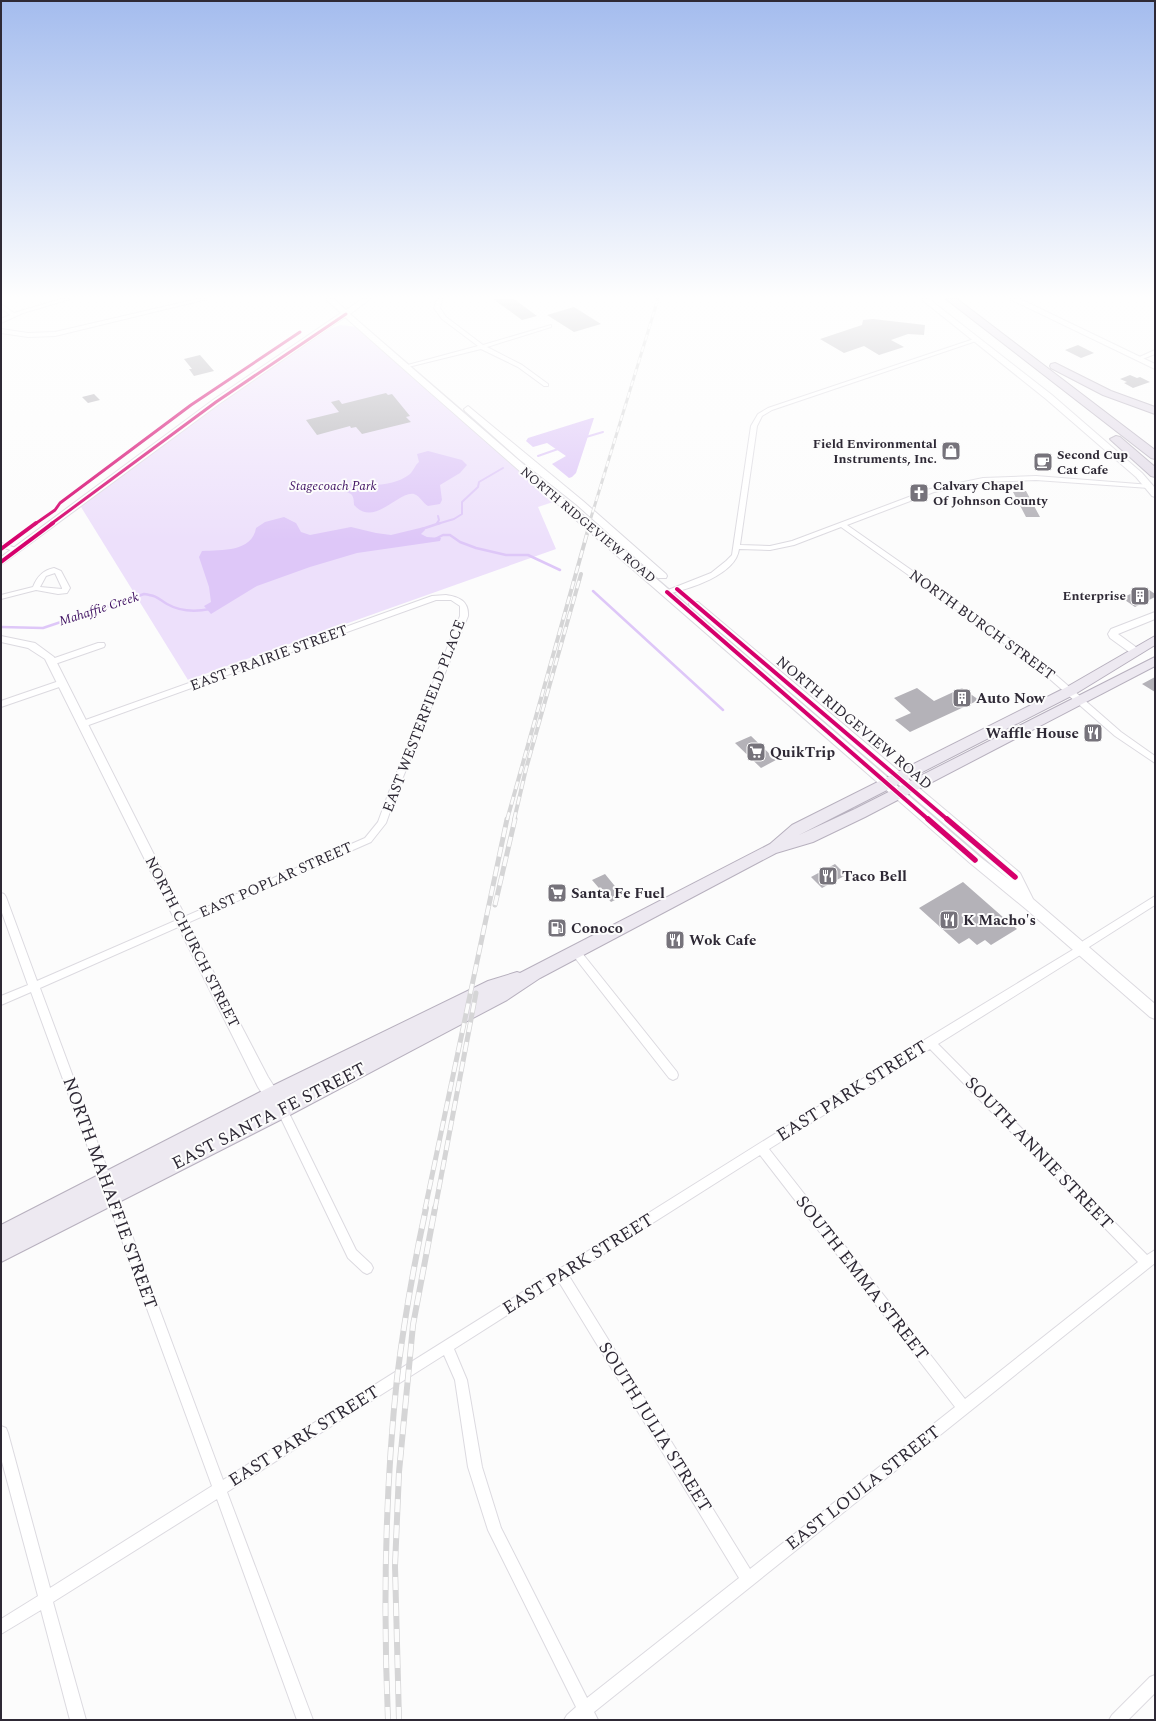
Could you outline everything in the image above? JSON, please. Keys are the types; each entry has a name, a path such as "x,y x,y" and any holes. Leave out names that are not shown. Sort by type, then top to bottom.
{"highway":[{"path":"1052,379 1155,473"},
{"path":"1054,379 1155,456"},
{"path":"1072,379 1111,409"},
{"path":"1080,379 1106,393 1155,411"}],"main road":[{"path":"1,556 14,549 247,379"},
{"name":"NORTH RIDGEVIEW ROAD","path":"420,379 522,470 672,590 893,780 1015,877 1031,905"},
{"name":"NORTH RIDGEVIEW ROAD","path":"434,379 522,457 580,503 672,590"},
{"path":"1026,379 1049,397 1140,476 1155,494"},
{"path":"1,562 14,549"},
{"path":"1118,681 1122,672 1138,659 1136,652 1115,638 1113,634 1115,631 1155,615"},
{"name":"NORTH CHURCH STREET","path":"1,639 31,644 41,650 52,662 263,1082 277,1103"},
{"name":"EAST SANTA FE STREET","path":"1,1252 108,1189 277,1103 501,995 534,973 771,849 797,829 1070,691 1155,640"},
{"path":"1154,662 1152,654 1155,648"},
{"name":"EAST SANTA FE STREET","path":"771,849 808,838 1154,662"},
{"name":"NORTH RIDGEVIEW ROAD","path":"905,790 975,860 1031,905 1155,1013"},
{"name":"EAST SANTA FE STREET","path":"1,1235 108,1189"}],"street":[{"path":"538,379 546,385"},
{"path":"672,590 715,573 731,561 738,547 750,446 754,426 760,415 776,407 859,379"},
{"path":"738,547 770,548 785,546 932,490 983,480 1031,478 1149,486"},
{"name":"NORTH BURCH STREET","path":"842,524 1031,658 1118,734 1155,760"},
{"path":"1,545 14,549"},
{"path":"1,597 36,588"},
{"name":"EAST PRAIRIE STREET","path":"83,724 435,598 444,596 456,598"},
{"name":"EAST WESTERFIELD PLACE","path":"374,834 382,823 392,792 464,616 465,608 462,602 456,598"},
{"path":"52,662 101,645"},
{"path":"1,704 62,683"},
{"name":"EAST POPLAR STREET","path":"1,1001 358,844 374,834"},
{"name":"NORTH MAHAFFIE STREET","path":"1,897 305,1720"},
{"name":"EAST PARK STREET","path":"1,1627 930,1042 1082,949 1086,944 1155,900"},
{"path":"575,951 674,1075"},
{"name":"SOUTH ANNIE STREET","path":"930,1042 1151,1260"},
{"name":"NORTH CHURCH STREET","path":"277,1103 352,1254 367,1268"},
{"name":"SOUTH EMMA STREET","path":"761,1148 964,1408"},
{"name":"EAST LOULA STREET","path":"572,1720 587,1715 748,1579 1151,1260"},
{"name":"SOUTH JULIA STREET","path":"561,1274 748,1579"},
{"path":"447,1347 461,1380 475,1467 495,1530 587,1715"},
{"path":"1,1433 78,1720"},
{"path":"1117,1720 1155,1682"}],"green space":[{"name":"Stagecoach Park","path":"252,379 417,379 556,501 538,507 556,549 188,680 81,507 170,439 220,404 226,397"}],"shaded area":[{"path":"594,418 576,473 572,477 569,478 552,464 566,456 547,443 533,447 526,441 528,438"},
{"path":"428,451 462,460 467,465 460,473 440,485 442,500 440,504 428,506 414,494 401,498 378,511 370,513 362,511 354,505 352,495 340,487 343,484 386,484 403,479 413,471 419,462 417,454"},
{"path":"284,517 296,523 301,532 310,535 351,527 391,535 424,527 425,530 421,534 427,537 441,538 440,541 357,553 310,567 257,586 211,614 204,606 211,602 209,587 199,557 202,551 227,550 242,546 249,542 256,528 265,522"}],"building":[{"path":"1121,379 1145,379 1150,382 1133,388 1124,383 1127,382"},
{"path":"386,393 388,395 392,394 410,416 406,417 411,422 362,434 356,427 351,428 350,426 317,435 306,420 339,412 331,402 339,400 342,404"},
{"path":"94,394 100,400 88,403 82,397"},
{"path":"1026,491 1040,517 1026,517 1013,492"},
{"name":"Enterprise","path":"1145,587 1155,594 1155,597 1135,607 1122,598"},
{"path":"1155,677 1155,692 1142,684"},
{"path":"917,688 934,701 962,688 979,700 910,732 895,720 911,713 894,698"},
{"name":"QuikTrip","path":"751,736 776,760 761,768 735,743"},
{"name":"Taco Bell","path":"835,864 846,875 822,888 811,877"},
{"path":"605,874 623,896 611,902 592,880"},
{"path":"963,882 1017,929 991,945 985,940 977,945 969,938 959,944 919,908"}],"waterway":[{"path":"586,437 603,432"},
{"path":"538,456 558,449"},
{"path":"437,524 454,519 462,514 462,502 478,487 479,482 503,468"},
{"path":"437,523 439,520 438,516"},
{"path":"422,529 437,524"},
{"path":"435,539 443,535 450,535 460,542 476,548 506,555 528,555 560,570"},
{"path":"593,591 723,710"},
{"name":"Mahaffie Creek","path":"1,627 43,628 144,594 154,596 178,609 193,611 210,609"}],"railway":[{"path":"589,524 633,379"},
{"path":"507,820 590,523"},
{"path":"514,820 526,769 581,574"},
{"path":"425,1209 507,819"},
{"path":"495,905 515,819"},
{"path":"435,1209 476,993"},
{"path":"388,1720 385,1592 393,1421 397,1378 406,1314 426,1208"},
{"path":"399,1720 395,1566 399,1472 413,1325 435,1208"}],"cycle path":[{"path":"1,549 55,510 60,503 191,405 229,379"},
{"path":"1,562 216,402 250,379"},
{"path":"677,589 1015,877"},
{"path":"667,592 975,860"}],"place":[{"name":"Field Environmental Instruments, Inc.","path":"951,451"},
{"name":"Second Cup Cat Cafe","path":"1043,462"},
{"name":"Calvary Chapel Of Johnson County","path":"919,493"},
{"name":"Enterprise","path":"1140,596"},
{"name":"Auto Now","path":"962,698"},
{"name":"Waffle House","path":"1093,733"},
{"name":"QuikTrip","path":"756,752"},
{"name":"Taco Bell","path":"828,876"},
{"name":"Santa Fe Fuel","path":"557,893"},
{"name":"K Macho's","path":"949,920"},
{"name":"Conoco","path":"557,928"},
{"name":"Wok Cafe","path":"675,940"}]}
